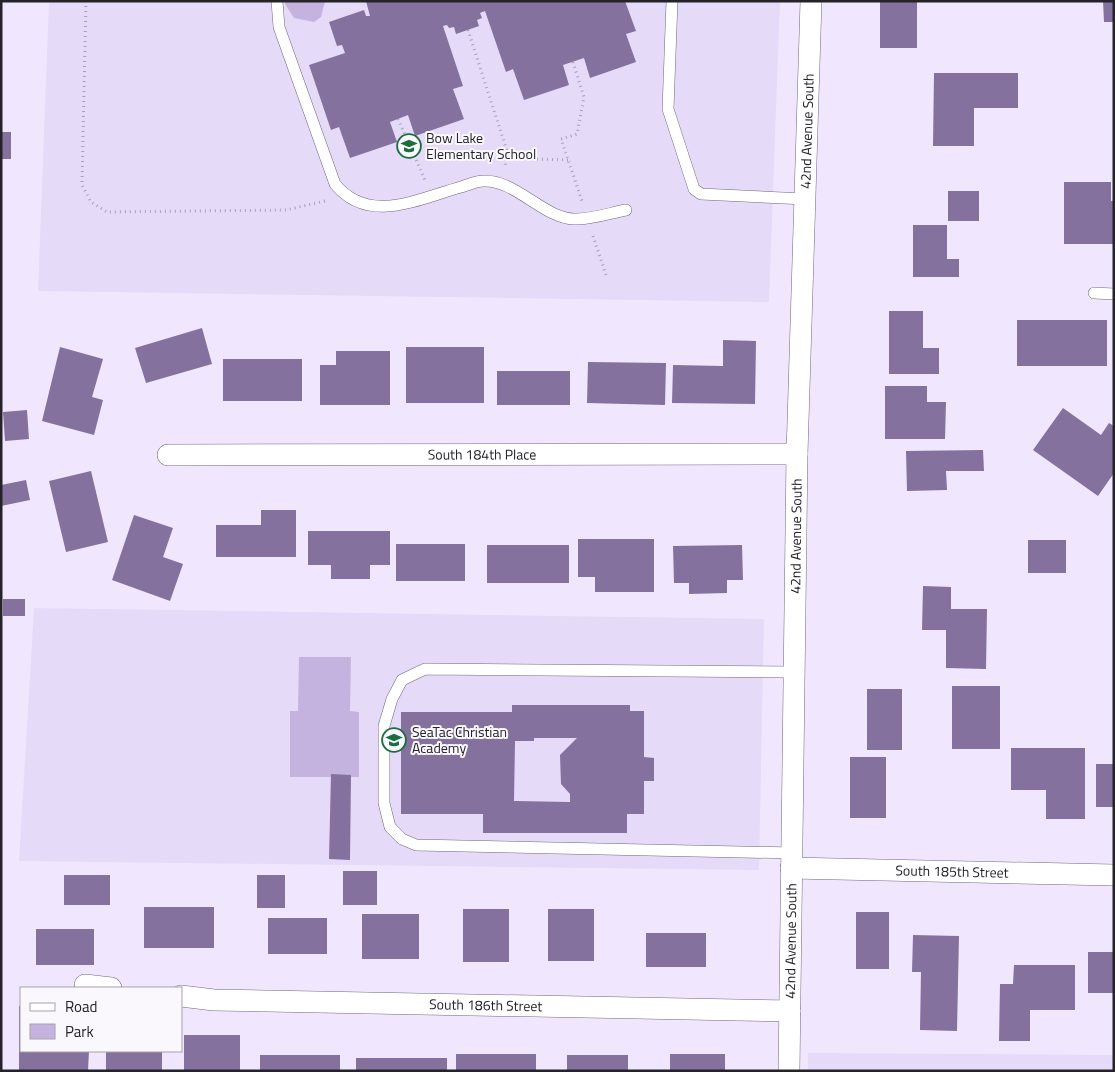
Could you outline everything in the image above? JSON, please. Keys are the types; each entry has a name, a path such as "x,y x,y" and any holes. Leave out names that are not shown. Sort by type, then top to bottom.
{"street":[{"name":"42nd Avenue South","path":"789,1071 796,454 811,1"},
{"name":"South 184th Place","path":"168,455 796,454"},
{"name":"South 185th Street","path":"791,860 1114,875"},
{"path":"85,985 102,987"},
{"name":"South 186th Street","path":"182,996 224,1000 790,1011"}],"lane":[{"path":"277,1 279,27 335,184 345,196 365,205 384,208 484,181 515,190 553,214 574,220 626,210"},
{"path":"672,1 668,109 694,188 701,194 805,199"},
{"path":"1094,293 1114,294"},
{"path":"791,860 416,845 402,839 390,827 384,803 384,726 392,699 402,680 425,669 794,672"}],"path":[{"path":"86,1 82,185 91,202 108,212 286,210 345,196"},
{"path":"468,30 501,128 507,158 498,185"},
{"path":"574,62 584,97 577,134 561,139 606,275"},
{"path":"398,119 432,195"},
{"path":"507,158 568,160"}],"shaded area":[{"name":"Bow Lake Elementary School","path":"49,1 780,1 769,302 38,291"},
{"name":"SeaTac Christian Academy","path":"34,608 764,619 759,870 19,861"},
{"path":"808,1053 1114,1055 1114,1071 808,1071"}],"green space":[{"path":"286,1 325,1 321,17 314,22 294,18 285,4"},
{"path":"299,657 351,657 350,711 359,712 359,777 290,777 290,711 298,711"}],"building":[{"path":"366,1 625,1 636,31 626,34 636,62 590,78 584,58 563,65 569,85 524,100 513,69 506,72 485,11 480,13 482,18 477,20 479,26 456,34 454,27 443,26 463,86 453,89 464,119 415,136 408,115 390,122 397,142 350,158 339,127 331,130 309,65 345,53 342,45 337,46 329,22 364,10 366,16 370,16"},
{"path":"880,1 917,1 917,48 880,48"},
{"path":"1103,1 1114,1 1114,22 1104,22"},
{"path":"934,73 1018,73 1018,108 974,108 974,146 933,146"},
{"path":"1,132 11,132 11,159 1,159"},
{"path":"1064,182 1111,182 1111,201 1114,201 1114,244 1064,244"},
{"path":"948,191 979,191 979,221 948,221"},
{"path":"913,225 947,225 947,259 959,259 959,277 913,277"},
{"path":"889,311 923,311 923,348 939,348 939,374 889,374"},
{"path":"1017,320 1107,320 1107,366 1017,366"},
{"path":"202,328 212,364 146,383 135,348"},
{"path":"723,340 756,341 755,404 672,403 673,365 723,366"},
{"path":"60,347 103,359 92,397 103,400 94,435 42,421"},
{"path":"406,347 484,347 484,403 406,403"},
{"path":"336,351 390,351 390,405 320,405 320,365 336,365"},
{"path":"223,359 302,359 302,401 223,401"},
{"path":"588,362 666,363 665,405 587,403"},
{"path":"497,371 570,371 570,405 497,405"},
{"path":"885,386 927,386 927,402 946,402 945,439 885,439"},
{"path":"1063,408 1101,435 1109,423 1114,426 1114,473 1098,496 1033,450"},
{"path":"27,410 29,439 5,441 3,412"},
{"path":"983,450 984,471 946,471 947,490 907,491 906,451"},
{"path":"91,471 108,542 66,552 49,481"},
{"path":"26,480 30,500 1,506 1,485"},
{"path":"261,510 296,510 296,557 216,557 216,525 261,525"},
{"path":"134,515 173,528 163,557 183,564 170,601 112,580"},
{"path":"308,531 390,531 390,565 370,565 370,579 331,579 331,565 308,565"},
{"path":"578,539 654,539 654,592 595,592 595,577 578,577"},
{"path":"1028,540 1066,540 1066,573 1028,573"},
{"path":"396,544 465,544 465,581 396,581"},
{"path":"487,545 569,545 569,583 487,583"},
{"path":"742,545 743,580 727,580 727,593 689,594 689,583 674,583 673,546"},
{"path":"923,586 951,587 951,609 987,609 986,669 946,668 946,630 922,630"},
{"path":"3,599 25,599 25,616 3,616"},
{"path":"952,686 1000,686 1000,749 952,749"},
{"path":"867,689 902,689 902,750 867,750"},
{"path":"512,705 630,705 630,711 644,711 644,757 654,758 654,781 644,781 644,814 627,814 627,833 483,833 483,814 401,814 401,712 512,712","holes":["534,738 577,738 560,755 561,784 570,794 570,802 514,801 515,741 534,741"]},
{"path":"1011,748 1085,748 1085,819 1046,819 1046,790 1011,790"},
{"path":"850,757 886,757 886,818 850,818"},
{"path":"1096,764 1114,764 1114,807 1096,807"},
{"path":"331,774 351,775 350,860 329,859"},
{"path":"343,871 377,871 377,905 343,905"},
{"path":"64,875 110,875 110,905 64,905"},
{"path":"257,875 285,875 285,908 257,908"},
{"path":"144,907 214,907 214,948 144,948"},
{"path":"463,909 509,909 509,962 463,962"},
{"path":"548,909 594,909 594,961 548,961"},
{"path":"856,912 889,912 889,969 856,969"},
{"path":"362,914 419,914 419,959 362,959"},
{"path":"268,918 327,918 327,954 268,954"},
{"path":"36,929 94,929 94,965 36,965"},
{"path":"646,933 706,933 706,967 646,967"},
{"path":"913,935 959,936 957,1031 920,1030 921,972 912,972"},
{"path":"1088,952 1114,952 1114,993 1088,993"},
{"path":"1014,965 1075,965 1075,1010 1030,1010 1030,1041 999,1041 1000,984 1013,984"},
{"path":"19,1006 20,1052 89,1052 88,1071 19,1071"},
{"path":"184,1035 240,1035 240,1071 184,1071"},
{"path":"106,1052 162,1052 162,1071 106,1071"},
{"path":"456,1054 536,1054 536,1071 456,1071"},
{"path":"670,1054 725,1054 725,1071 670,1071"},
{"path":"260,1055 340,1055 340,1071 260,1071"},
{"path":"567,1055 628,1055 628,1071 567,1071"},
{"path":"356,1058 447,1058 447,1071 356,1071"}],"place":[{"name":"Bow Lake Elementary School","path":"409,146"},
{"name":"SeaTac Christian Academy","path":"394,740"}]}
